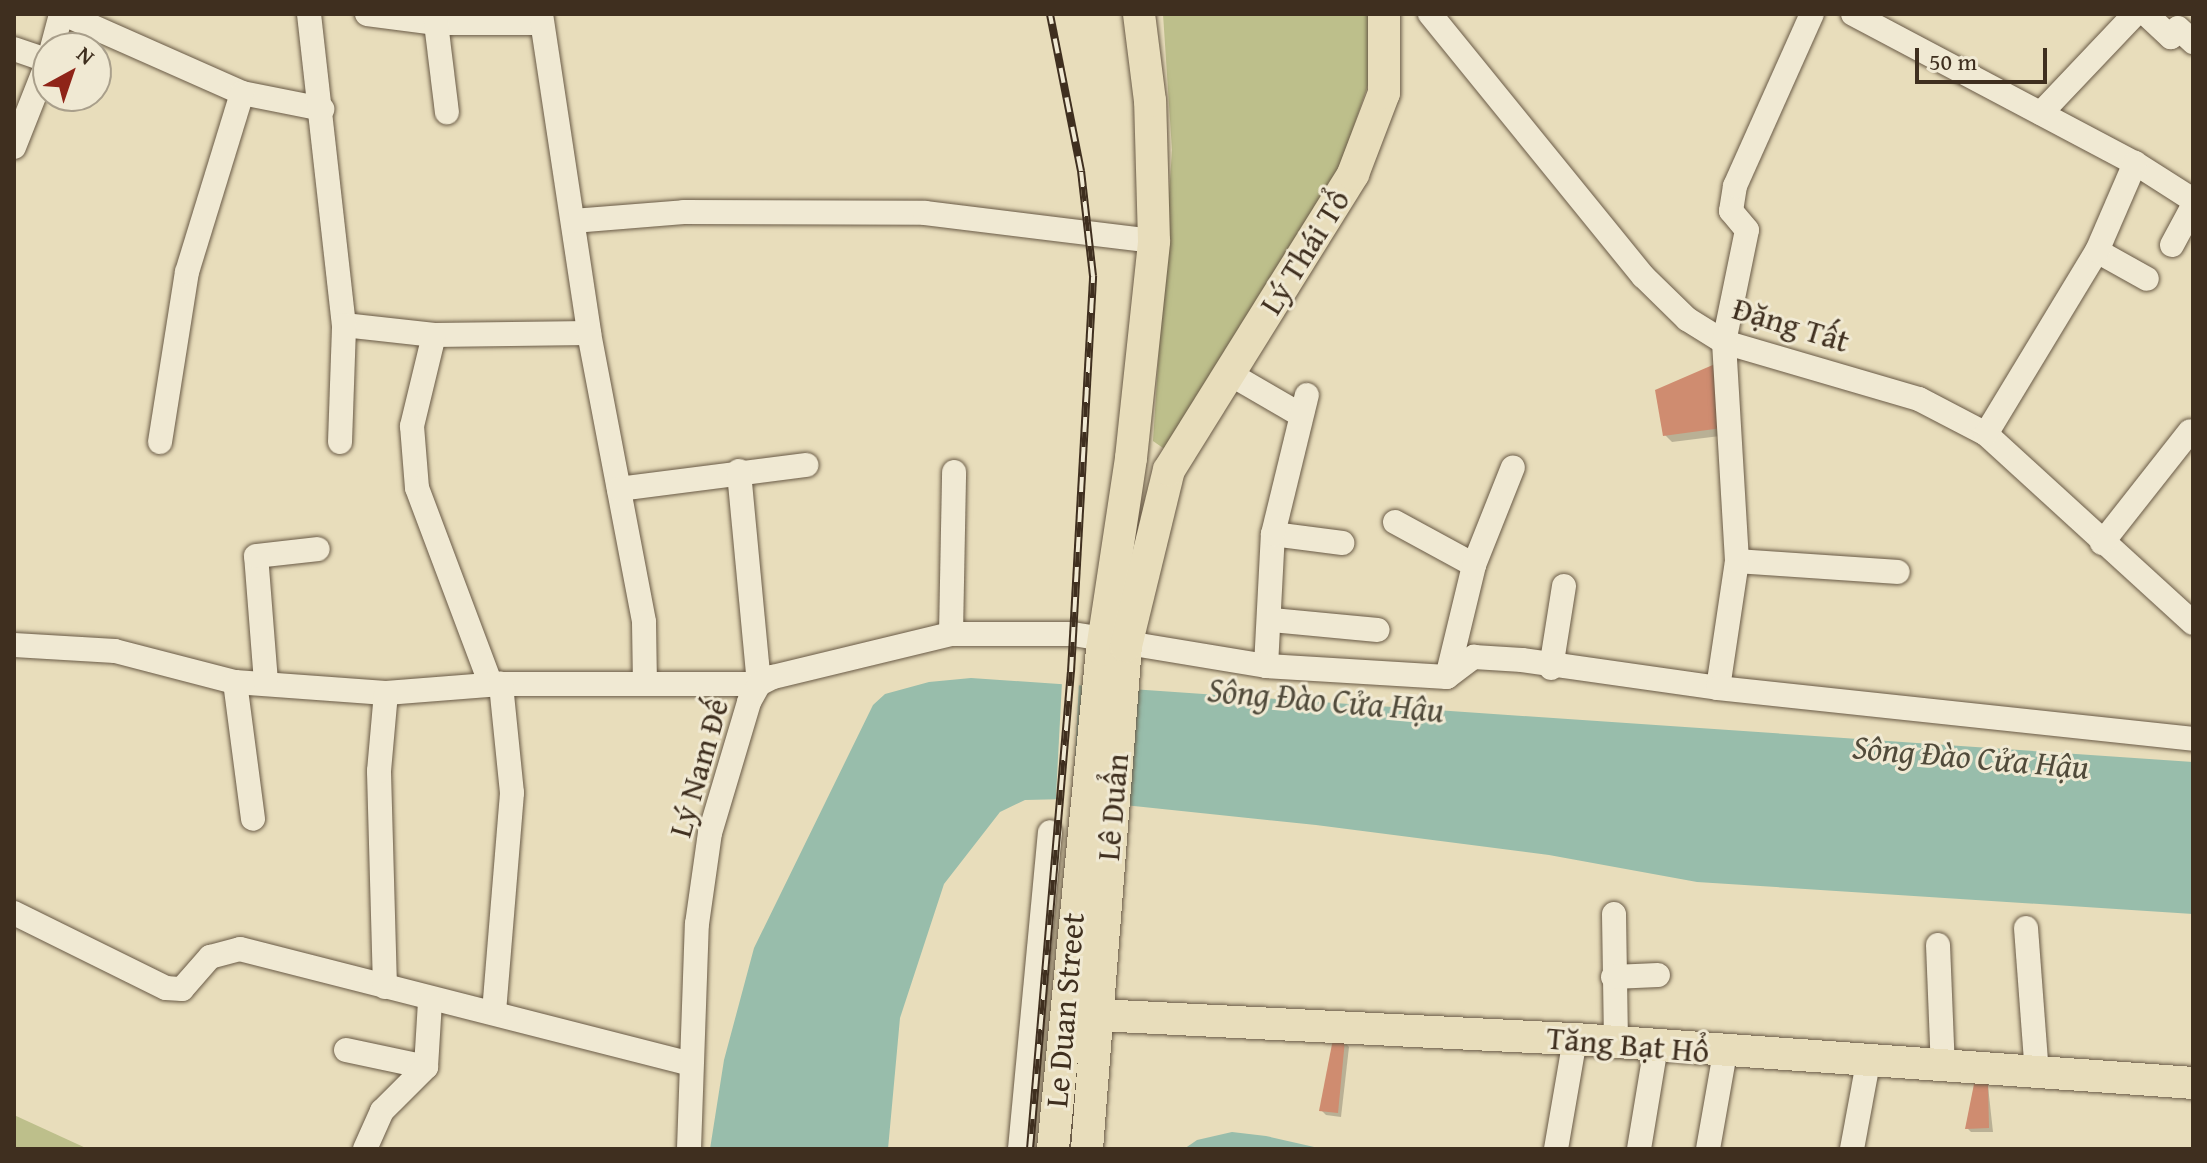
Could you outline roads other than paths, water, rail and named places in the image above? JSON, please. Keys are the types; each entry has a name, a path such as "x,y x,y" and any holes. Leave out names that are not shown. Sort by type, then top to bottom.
{"main road":[{"path":"1139,14 1150,101 1154,241 1131,458 1169,470"},
{"name":"Lý Thái Tổ","path":"1169,470 1353,174 1372,132 1384,93 1384,14"},
{"name":"Lê Duẩn","path":"1087,1149 1099,1015 1097,827 1131,458"},
{"name":"Lê Duẩn","path":"1114,648 1169,470"},
{"name":"Le Duan Street","path":"1053,1149 1063,1014 1097,827"},
{"name":"Tăng Bạt Hổ","path":"1063,1014 1575,1039 1725,1053 2193,1083"}],"street":[{"path":"62,14 242,93 322,109"},
{"path":"309,14 344,325 340,442"},
{"path":"367,14 436,23 541,18 589,333 644,622 645,684"},
{"path":"1718,688 1737,561 1724,342 1747,230 1731,211 1735,186 1812,14"},
{"path":"1853,14 2135,163 2193,200"},
{"path":"2041,113 2135,14"},
{"path":"2146,14 2171,37 2178,28 2193,42"},
{"name":"Đặng Tất","path":"1438,18 1643,276 1687,319 1724,342 1919,399 1986,434 2193,623"},
{"path":"436,23 447,112"},
{"path":"160,442 187,272 242,93"},
{"path":"14,147 32,101"},
{"path":"1986,434 2097,251 2135,163"},
{"path":"2172,245 2193,206"},
{"path":"573,221 684,212 925,213 1154,241"},
{"path":"2097,251 2147,279"},
{"path":"344,325 434,335 589,333"},
{"path":"434,335 412,426 417,488 496,684 512,793 494,1012"},
{"path":"1230,374 1303,405 1273,534 1272,620 1266,666"},
{"path":"2102,543 2190,431"},
{"path":"619,489 739,471 806,465"},
{"path":"1447,677 1474,565 1513,467"},
{"path":"14,645 115,651 235,682 386,693 496,684 759,684 739,471"},
{"path":"951,634 954,472"},
{"path":"1395,522 1474,565"},
{"path":"1273,534 1342,543"},
{"path":"266,682 256,556 318,549"},
{"path":"1737,561 1898,572"},
{"path":"1551,668 1564,586"},
{"path":"1272,620 1378,630"},
{"name":"Lý Nam Đế","path":"689,1149 690,1064 700,890 727,767 759,684 951,634 1073,634 1114,648 1266,666 1447,677"},
{"path":"1447,677 1474,657 1718,688 2193,739"},
{"path":"235,682 253,819"},
{"path":"385,987 379,771 386,693"},
{"path":"1020,1149 1050,832"},
{"path":"14,913 166,988 182,989 210,957 240,949 430,1001 494,1012 690,1064"},
{"path":"1614,914 1616,1043"},
{"path":"2026,928 2037,1073"},
{"path":"1938,945 1943,1068"},
{"path":"1613,977 1658,975"},
{"path":"365,1149 382,1111 426,1067 430,1001"},
{"path":"1556,1149 1575,1039"},
{"path":"1639,1149 1656,1046"},
{"path":"346,1050 426,1067"},
{"path":"1708,1149 1725,1053"},
{"path":"1852,1149 1868,1063"}],"water":[{"name":"Sông Đào Cửa Hậu","path":"971,678 2193,762 2193,914 1697,882 1549,855 1316,825 1067,799 1025,800 1000,812 944,884 900,1018 888,1149 710,1149 724,1060 754,948 873,705 885,694 929,682"},
{"path":"1232,1132 1323,1149 1184,1149 1197,1140"}],"railway":[{"path":"1030,1149 1071,672 1093,276 1081,171 1050,14"}]}
